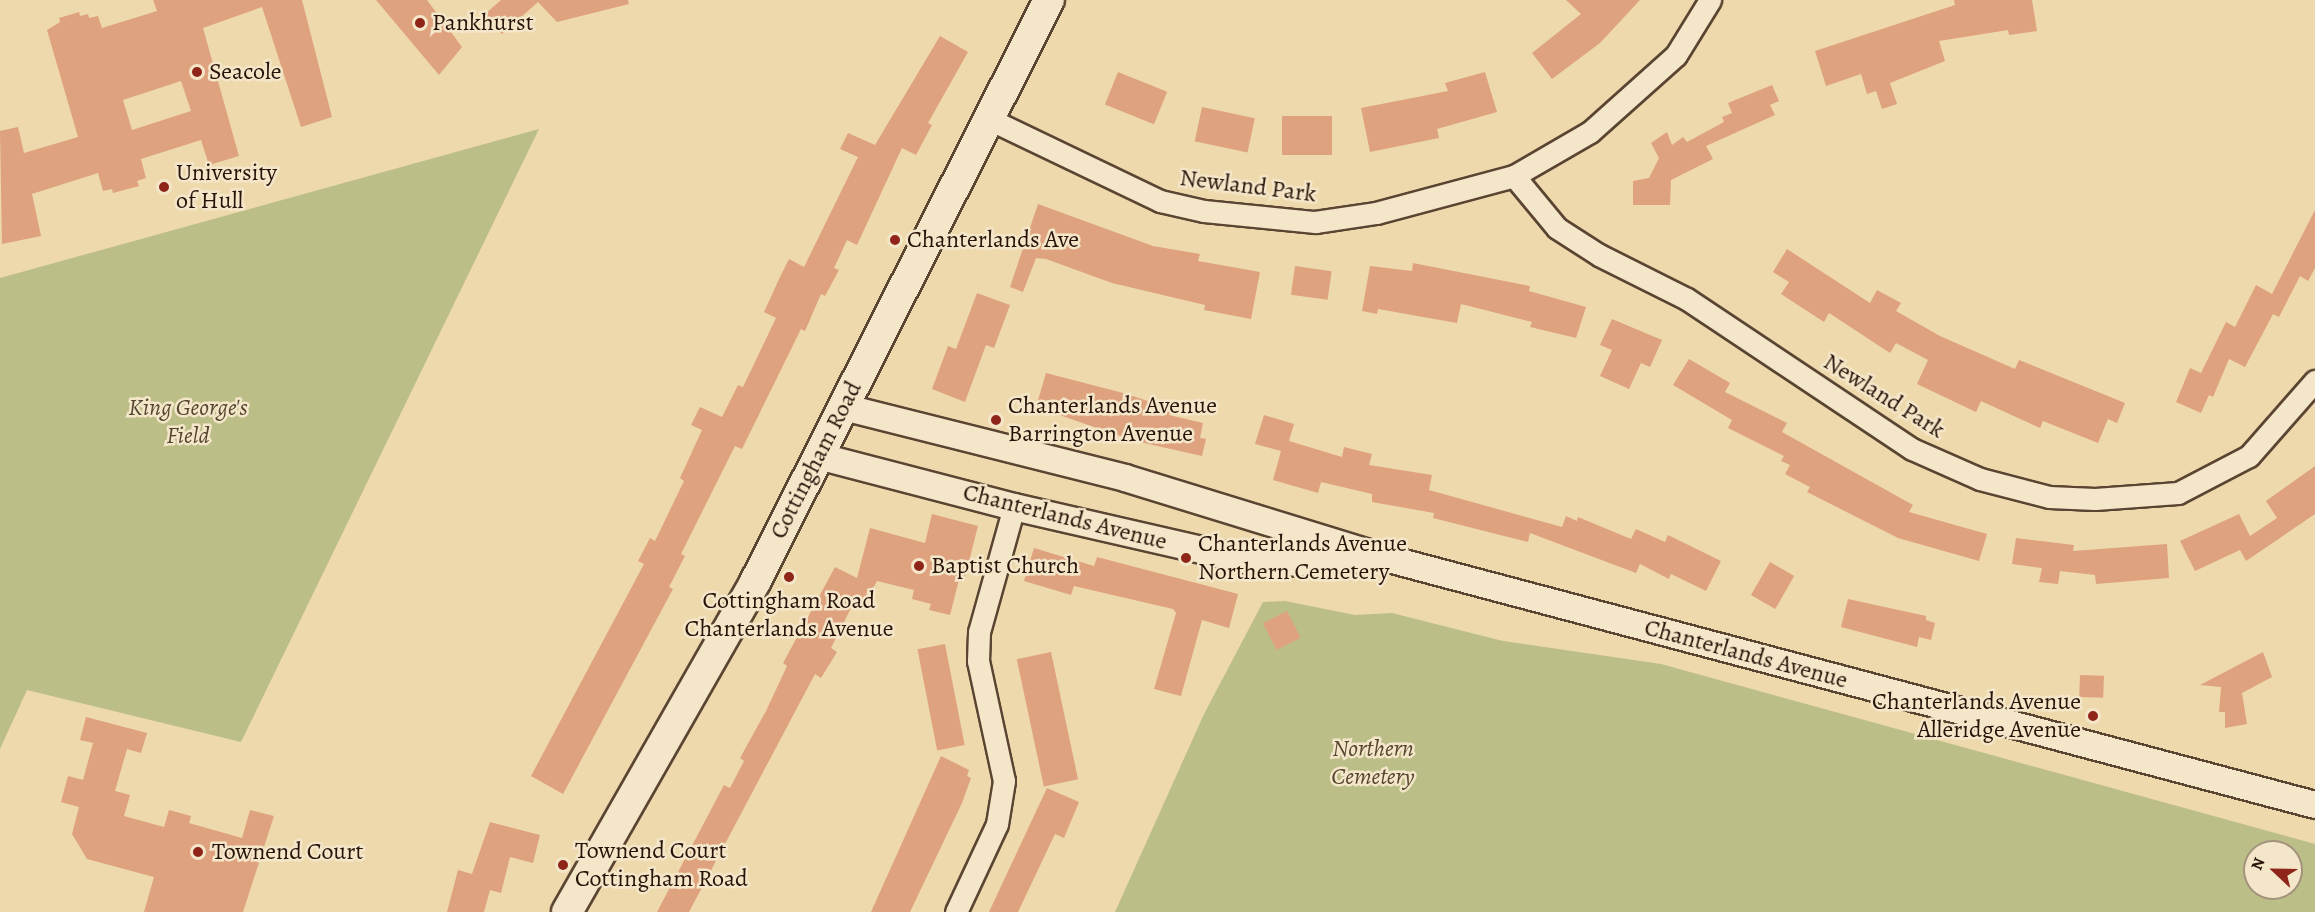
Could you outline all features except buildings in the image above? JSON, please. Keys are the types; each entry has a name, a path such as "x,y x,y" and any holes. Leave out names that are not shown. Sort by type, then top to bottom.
{"main road":[{"name":"Cottingham Road","path":"567,912 755,582 1049,0"}],"street":[{"name":"Newland Park","path":"989,119 1160,201 1204,211 1315,222 1377,213 1514,176 1590,132 1643,87 1676,55 1710,0"},
{"name":"Newland Park","path":"1514,176 1557,228 1599,255 1687,299 1912,449 1980,479 2049,497 2178,493 2249,456 2315,381"},
{"name":"Chanterlands Avenue","path":"843,407 1125,478 1385,558 2315,805"},
{"name":"Chanterlands Avenue","path":"818,456 1014,507 1262,564 1385,558"},
{"path":"956,912 997,824 1004,781 978,661 979,632 1014,507"}],"green space":[{"name":"King George's Field","path":"539,129 241,742 27,690 0,749 0,278"},
{"name":"Northern Cemetery","path":"1285,601 1355,615 1392,613 1503,641 1661,664 2300,840 2243,840 2243,900 2303,900 2303,841 2315,844 2315,912 1115,912 1204,714 1263,602"}],"place":[{"name":"Pankhurst","path":"420,23"},
{"name":"Seacole","path":"197,72"},
{"name":"University of Hull","path":"164,187"},
{"name":"Chanterlands Ave","path":"895,240"},
{"name":"Chanterlands Avenue Barrington Avenue","path":"996,420"},
{"name":"Chanterlands Avenue Northern Cemetery","path":"1186,558"},
{"name":"Baptist Church","path":"919,566"},
{"name":"Cottingham Road Chanterlands Avenue","path":"789,577"},
{"name":"Chanterlands Avenue Alleridge Avenue","path":"2093,716"},
{"name":"Townend Court","path":"198,852"},
{"name":"Townend Court Cottingham Road","path":"563,865"}]}
